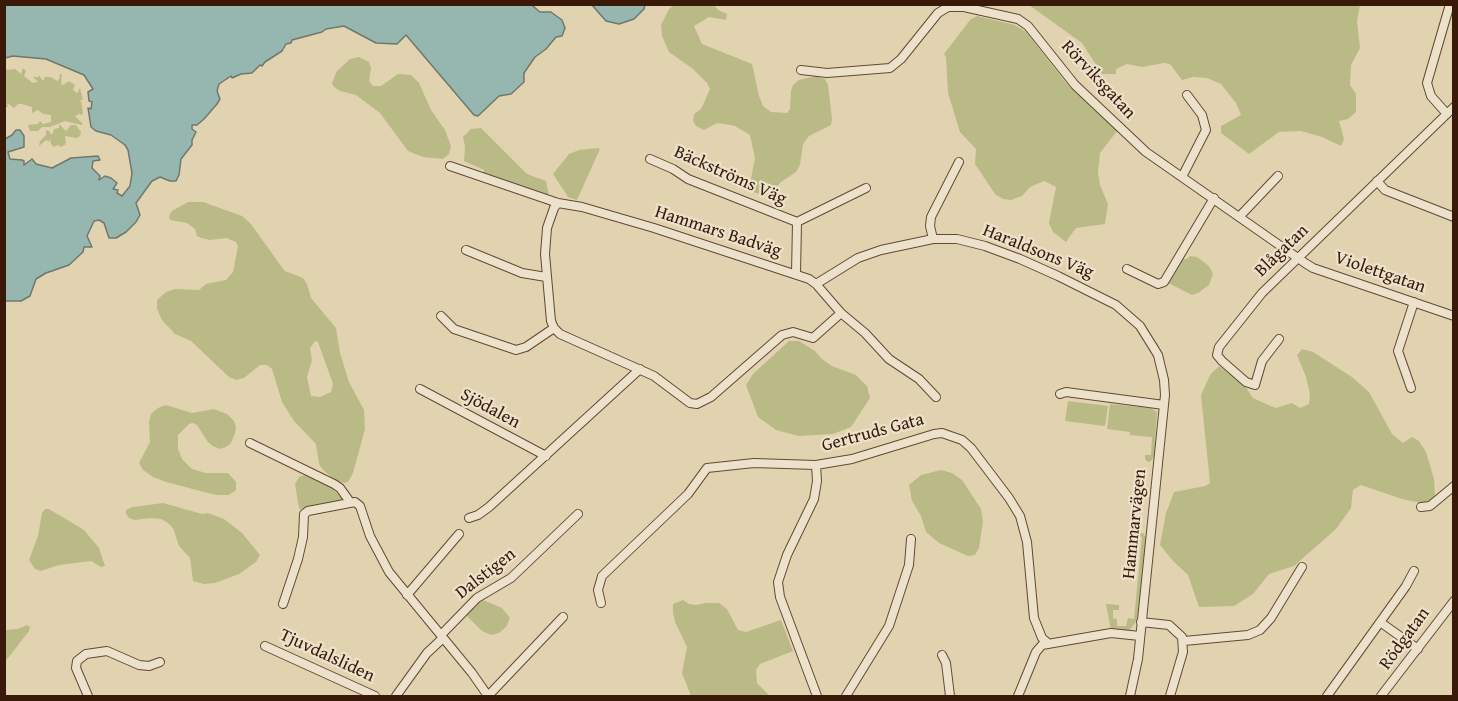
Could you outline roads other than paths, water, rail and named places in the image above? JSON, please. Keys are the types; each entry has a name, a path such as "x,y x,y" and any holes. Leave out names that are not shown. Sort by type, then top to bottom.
{"street":[{"path":"1450,4 1427,83 1431,96 1450,110"},
{"name":"Rörviksgatan","path":"801,70 827,73 890,68 938,13 948,7 964,7 1012,16 1028,26 1075,85 1146,152 1298,259"},
{"path":"1182,177 1206,130 1202,115 1187,95"},
{"name":"Blågatan","path":"1279,339 1262,361 1255,385 1246,382 1217,355 1219,347 1250,306 1450,110"},
{"name":"Bäckströms Väg","path":"650,159 673,169 687,179 797,222 866,188"},
{"path":"933,239 930,226 931,216 959,162"},
{"name":"Hammars Badväg","path":"450,166 558,202 654,228 796,274 816,284 841,313 865,333 889,359 919,379 936,397"},
{"path":"1240,216 1278,176"},
{"path":"1377,181 1385,190 1454,217"},
{"path":"1127,269 1158,284 1164,282 1214,198"},
{"path":"558,202 547,228 545,254 554,328 560,334 660,380 685,401 697,404 711,397 782,335 793,332 813,338 841,313"},
{"name":"Bäckströms Väg","path":"796,274 797,222"},
{"name":"Haraldsons Väg","path":"816,284 867,254 894,246 933,239 958,239 985,246 1037,266 1108,300 1123,309 1140,326 1158,356"},
{"path":"466,250 522,273 546,277"},
{"name":"Violettgatan","path":"1298,259 1313,268 1454,316"},
{"path":"1412,388 1398,351 1414,302"},
{"path":"441,316 454,329 492,340 512,350 526,347 554,328"},
{"name":"Hammarvägen","path":"1130,696 1138,659 1164,405 1164,380 1158,356"},
{"path":"469,518 489,507 640,369"},
{"name":"Sjödalen","path":"420,389 546,456"},
{"path":"1060,394 1066,392 1164,405"},
{"name":"Gertruds Gata","path":"602,603 598,590 602,576 688,494 707,468 754,463 816,465 852,459 934,434 950,435 971,448 1020,516 1028,542 1034,618 1042,638 1048,643"},
{"path":"250,443 334,484 340,488 350,502"},
{"path":"816,465 817,481 814,499 787,555 778,582 782,603 817,696"},
{"path":"1422,507 1430,506 1454,486"},
{"path":"284,604 298,560 303,537 304,514 308,511 355,502 360,506 379,555 407,595 472,673 488,696 563,617"},
{"name":"Dalstigen","path":"396,696 427,653 477,598 511,578 578,514"},
{"path":"407,595 459,534"},
{"path":"846,696 889,626 909,565 911,539"},
{"path":"1184,641 1248,635 1260,630 1271,618 1302,567"},
{"path":"1327,696 1406,586 1414,571"},
{"name":"Rödgatan","path":"1381,696 1454,601"},
{"path":"1141,622 1169,625 1180,633 1184,641 1170,696"},
{"path":"1380,622 1418,649"},
{"path":"1018,696 1036,652 1042,645 1111,633 1140,636"},
{"name":"Tjuvdalsliden","path":"266,646 375,696"},
{"path":"88,696 76,668 77,661 87,654 107,651 139,665 149,666 160,663"},
{"path":"942,655 947,668 950,696"}],"water":[{"path":"645,4 644,9 634,19 619,24 606,21 592,5"},
{"path":"5,5 535,5 533,6 540,12 551,12 562,20 565,28 562,36 556,37 535,57 524,73 524,82 511,94 499,96 478,116 474,115 406,35 397,44 376,43 344,26 292,40 282,51 252,73 232,78 231,76 219,84 217,91 220,99 217,104 197,125 192,125 192,129 196,132 192,145 181,159 176,181 160,177 152,181 136,203 140,215 126,232 116,238 109,238 104,223 99,220 94,221 87,236 92,247 84,247 83,252 69,265 36,279 30,296 21,301 5,301 5,139 16,130 20,130 24,136 24,147 8,152 10,159 22,160 24,165 32,159 36,164 52,168 71,158 98,156 100,160 93,161 92,168 100,176 99,180 105,176 111,178 117,183 113,189 118,190 117,193 122,196 130,186 132,173 125,145 111,135 96,131 91,127 88,108 91,109 92,102 89,101 88,92 93,89 84,75 46,59 13,56 5,58"}]}
